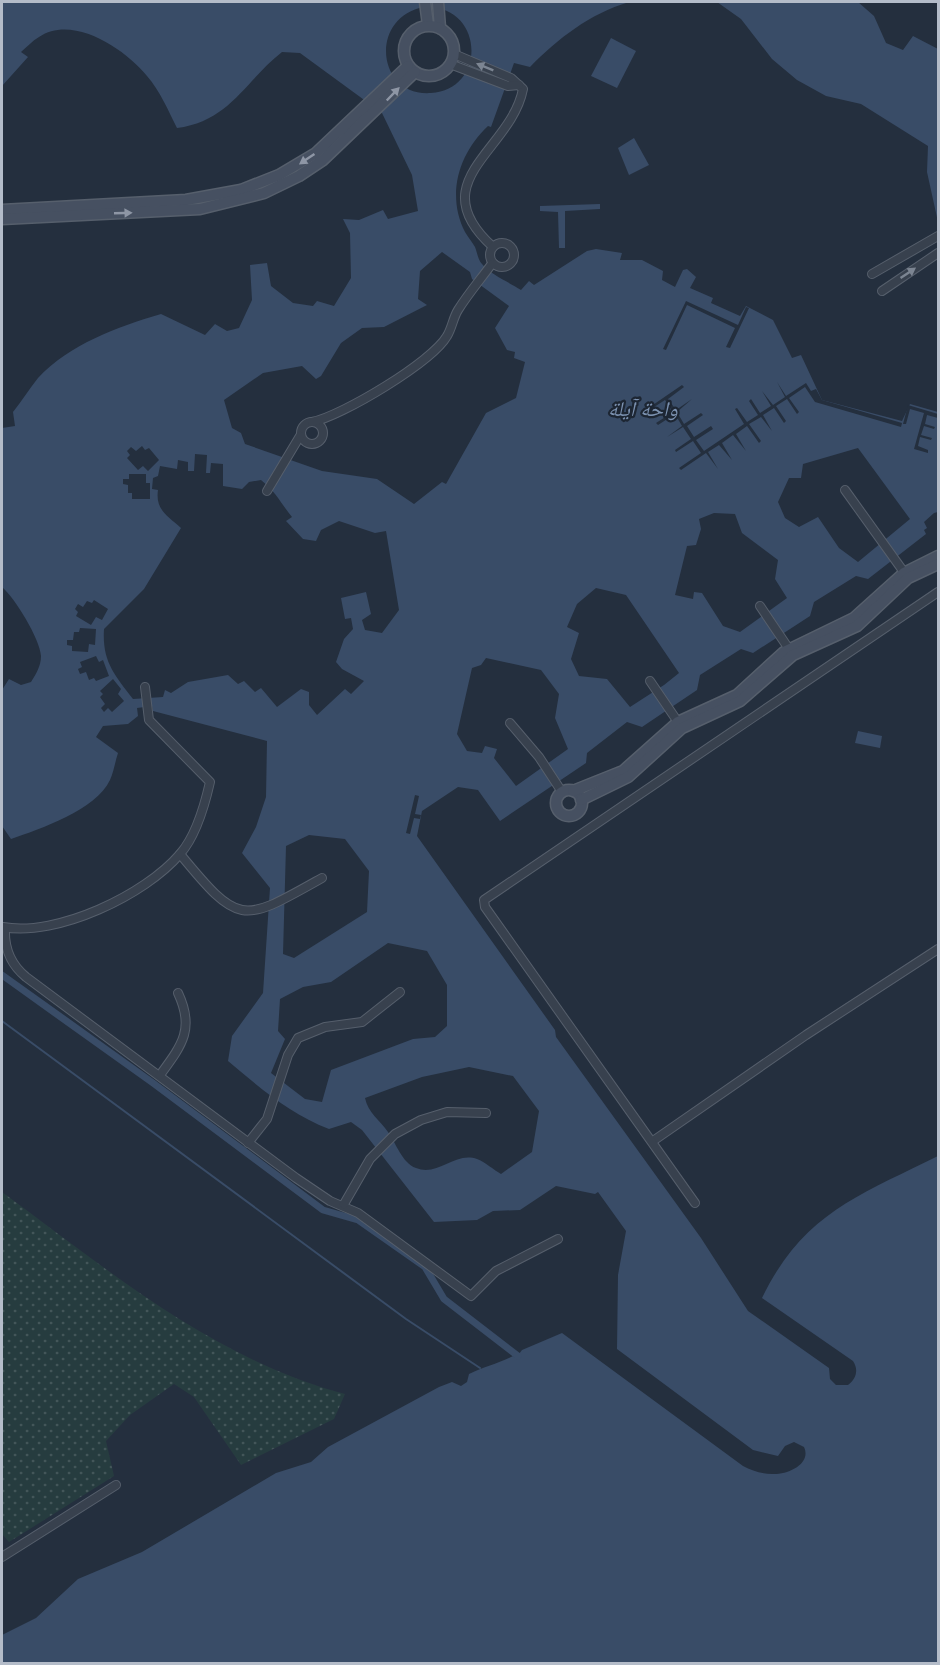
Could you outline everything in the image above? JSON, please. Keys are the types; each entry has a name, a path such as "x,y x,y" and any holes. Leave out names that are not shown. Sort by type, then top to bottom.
{"street":[{"path":"438,2 440,28"},
{"path":"425,7 428,25"},
{"path":"409,71 403,53 406,40 415,30 428,25 440,28 451,39 455,60"},
{"path":"409,71 435,75 455,60"},
{"path":"455,60 519,85 522,92 507,126 474,166 468,178 467,206 478,234 493,247"},
{"path":"2,219 200,209 242,200 273,189 312,168 409,71"},
{"path":"2,210 186,200 232,192 271,179 307,160 371,110"},
{"path":"872,274 939,236"},
{"path":"493,247 506,244 514,254 508,266 493,265"},
{"path":"493,247 490,256 493,265"},
{"path":"882,291 937,254"},
{"path":"267,491 292,454 303,426 334,414 405,374 435,351 447,336 457,312 493,265"},
{"path":"292,454 308,444 316,444 334,414"},
{"path":"312,422 321,426 323,435"},
{"path":"300,435 308,444"},
{"path":"845,490 904,572"},
{"path":"678,723 634,773 581,800 578,812 566,816 558,811 556,803 564,789 623,771 678,723 737,695 788,648 854,618 904,572 939,556"},
{"path":"904,572 939,564"},
{"path":"695,1203 485,907 484,900 939,592"},
{"path":"760,606 788,648"},
{"path":"650,681 678,723"},
{"path":"145,687 149,720 210,782 190,840 180,854 158,875 137,889 91,912 49,925 3,927 7,951 20,972 313,1191 344,1204 471,1296 496,1271 558,1239"},
{"path":"510,723 564,789 581,800"},
{"path":"180,854 223,902 245,911 265,909 322,878"},
{"path":"653,1141 806,1035 939,950"},
{"path":"249,1143 267,1119 288,1055 298,1038 325,1027 362,1022 400,992"},
{"path":"160,1075 180,1046 186,1032 186,1013 178,993"},
{"path":"344,1204 376,1152 395,1134 421,1120 447,1112 486,1113"},
{"path":"2,1557 116,1485"}],"green space":[{"path":"2,1192 123,1281 207,1336 297,1379 345,1394 334,1419 241,1465 194,1397 174,1384 130,1415 106,1441 114,1476 9,1542 2,1534"}],"water":[{"name":"واحة آيلة","path":"2,2 629,2 601,13 575,28 530,67 514,63 491,127 488,126 478,137 458,175 456,204 459,218 481,262 490,272 521,290 529,281 534,285 587,251 596,249 622,253 620,260 642,260 663,271 662,280 675,287 683,270 687,269 696,277 690,288 713,298 711,303 740,316 746,306 773,320 792,358 801,355 822,400 902,421 910,404 938,412 938,512 924,522 927,528 924,530 926,534 868,579 856,576 814,602 810,616 753,653 741,649 700,675 697,690 642,727 627,722 587,753 586,763 500,821 478,790 458,787 422,811 417,836 555,1030 556,1037 701,1238 748,1311 829,1368 830,1379 836,1385 848,1385 853,1380 856,1371 853,1361 762,1298 778,1269 796,1245 815,1226 859,1196 938,1156 938,1663 2,1663 2,1635 36,1618 78,1579 142,1552 276,1473 311,1462 328,1447 439,1387 452,1382 461,1386 467,1382 469,1374 513,1356 516,1358 522,1350 562,1333 746,1468 765,1473 784,1473 797,1467 806,1453 804,1447 794,1442 785,1446 778,1456 753,1450 617,1349 618,1275 626,1231 598,1192 595,1194 556,1186 520,1210 493,1211 477,1220 434,1222 362,1130 351,1122 329,1129 301,1116 228,1061 232,1036 263,993 270,888 242,853 256,827 266,797 267,741 153,711 152,706 137,708 138,716 128,724 103,726 96,737 118,753 110,780 93,800 66,817 11,839 2,826 2,690 9,679 21,685 31,682 39,667 41,656 26,619 2,587 2,428 15,426 13,412 38,378 51,366 79,346 111,331 161,314 205,335 215,324 227,331 239,328 252,300 250,265 267,263 271,286 293,303 313,306 317,301 334,306 351,278 350,233 343,219 359,220 383,210 388,219 418,211 412,175 382,113 300,53 282,52 224,109 195,124 177,128 164,101 147,76 126,55 98,38 82,32 52,31 36,39 21,52 28,57 2,86","holes":["424,7 444,10 458,19 468,32 471,47 470,63 462,77 450,88 431,93 413,91 399,83 390,70 386,56 387,40 394,26 406,14","442,252 470,272 472,279 509,306 495,328 507,350 515,352 514,358 525,362 516,398 486,413 446,484 442,482 414,504 377,479 322,471 245,444 241,433 232,428 224,400 263,373 302,366 316,379 321,376 341,343 362,328 384,327 427,305 418,299 420,271","142,446 145,450 149,448 159,460 148,471 143,466 138,470 127,458 130,455 127,451 131,447 136,451","858,448 910,519 858,562 839,548 818,517 799,527 785,518 778,502 789,478 801,478 803,464","195,454 207,455 206,473 210,473 211,463 223,464 223,486 242,489 249,482 261,480 292,517 286,521 303,539 316,541 321,530 339,521 375,533 386,531 399,610 382,633 365,630 362,620 371,614 366,592 341,598 345,619 351,618 353,629 344,639 336,662 342,669 364,681 351,694 345,689 317,715 309,705 309,692 301,689 277,707 261,688 255,692 244,681 238,684 228,675 188,682 171,693 165,690 163,697 133,699 111,667 105,650 104,629 144,589 181,528 167,516 158,503 158,490 152,489 153,478 158,476 160,466 177,469 178,460 188,462 188,471 194,471","129,474 146,474 146,483 150,483 150,499 132,499 132,493 128,493 128,485 123,484 123,479 129,479","714,513 735,514 742,533 778,560 775,579 787,598 740,632 723,626 702,593 694,592 693,599 675,595 687,546 696,545 701,529 699,519","596,588 626,595 679,673 630,707 607,679 579,676 571,659 579,633 567,627 577,604","94,600 108,609 102,620 96,617 91,625 76,616 78,612 75,609 78,604 83,607 87,601 92,603","80,628 96,629 95,645 89,644 88,652 72,651 72,646 67,645 67,640 73,640 74,632 79,632","96,656 99,662 103,660 109,676 96,681 94,678 89,680 86,672 80,674 78,669 82,667 80,662","486,658 541,670 559,694 555,718 568,749 516,786 494,758 497,749 485,746 482,753 467,751 457,734 472,668 481,665","113,679 121,689 118,694 124,701 112,712 108,708 104,712 101,708 105,704 100,697 103,694 100,691","309,835 345,839 369,871 367,912 294,958 283,954 286,846","388,943 427,951 447,985 447,1026 435,1037 413,1039 331,1070 322,1102 305,1099 271,1073 285,1039 278,1031 280,999 303,987 331,982","469,1067 513,1076 539,1111 532,1152 501,1174 480,1160 469,1157 432,1169 416,1168 403,1157 365,1098 422,1077"]},
{"path":"717,2 858,2 874,16 886,43 903,50 913,36 938,49 938,222 927,172 928,146 861,104 826,96 797,80 772,59 741,19"},
{"path":"611,38 636,51 617,88 591,76"},
{"path":"634,138 649,165 629,175 618,148"},
{"path":"600,204 600,209 565,211 565,248 559,248 558,212 540,211 540,206"},
{"path":"858,731 882,736 880,748 855,743"}],"pier":[{"path":"686,301 738,325 746,307 749,308 730,348 726,347 735,328 687,305 666,350 663,349"},
{"path":"777,382 786,396 806,383 811,391 816,389 822,400 902,423 901,427 815,402 805,387 789,398 799,412 797,414 787,399 776,406 786,421 784,423 774,408 763,415 772,431 761,417 749,424 761,441 759,443 747,426 736,434 746,451 733,435 722,443 732,460 719,445 708,452 718,469 706,453 681,470 679,468 701,453 693,441 676,452 675,450 691,439 683,427 667,437 682,426 675,414 658,425 656,423 673,412 665,400 648,411 647,409 682,385 684,387 668,399 676,410 692,399 677,412 684,424 701,413 703,415 687,426 694,437 711,426 713,429 696,440 704,451 744,424 735,409 737,408 747,422 758,415 749,401 751,399 760,413 771,406 762,391 773,405 785,397"},
{"path":"908,405 938,414 938,418 927,415 925,424 935,427 934,429 924,426 921,435 932,438 931,440 920,437 918,446 928,450 928,453 914,449 924,413 910,409 906,424 903,424"},
{"path":"415,795 419,796 415,814 421,815 420,819 414,818 410,834 406,833"}],"waterway":[{"path":"2,975 153,1083 323,1210 358,1220 425,1267 444,1299 518,1356"},
{"path":"2,1021 406,1319 480,1368"}]}
